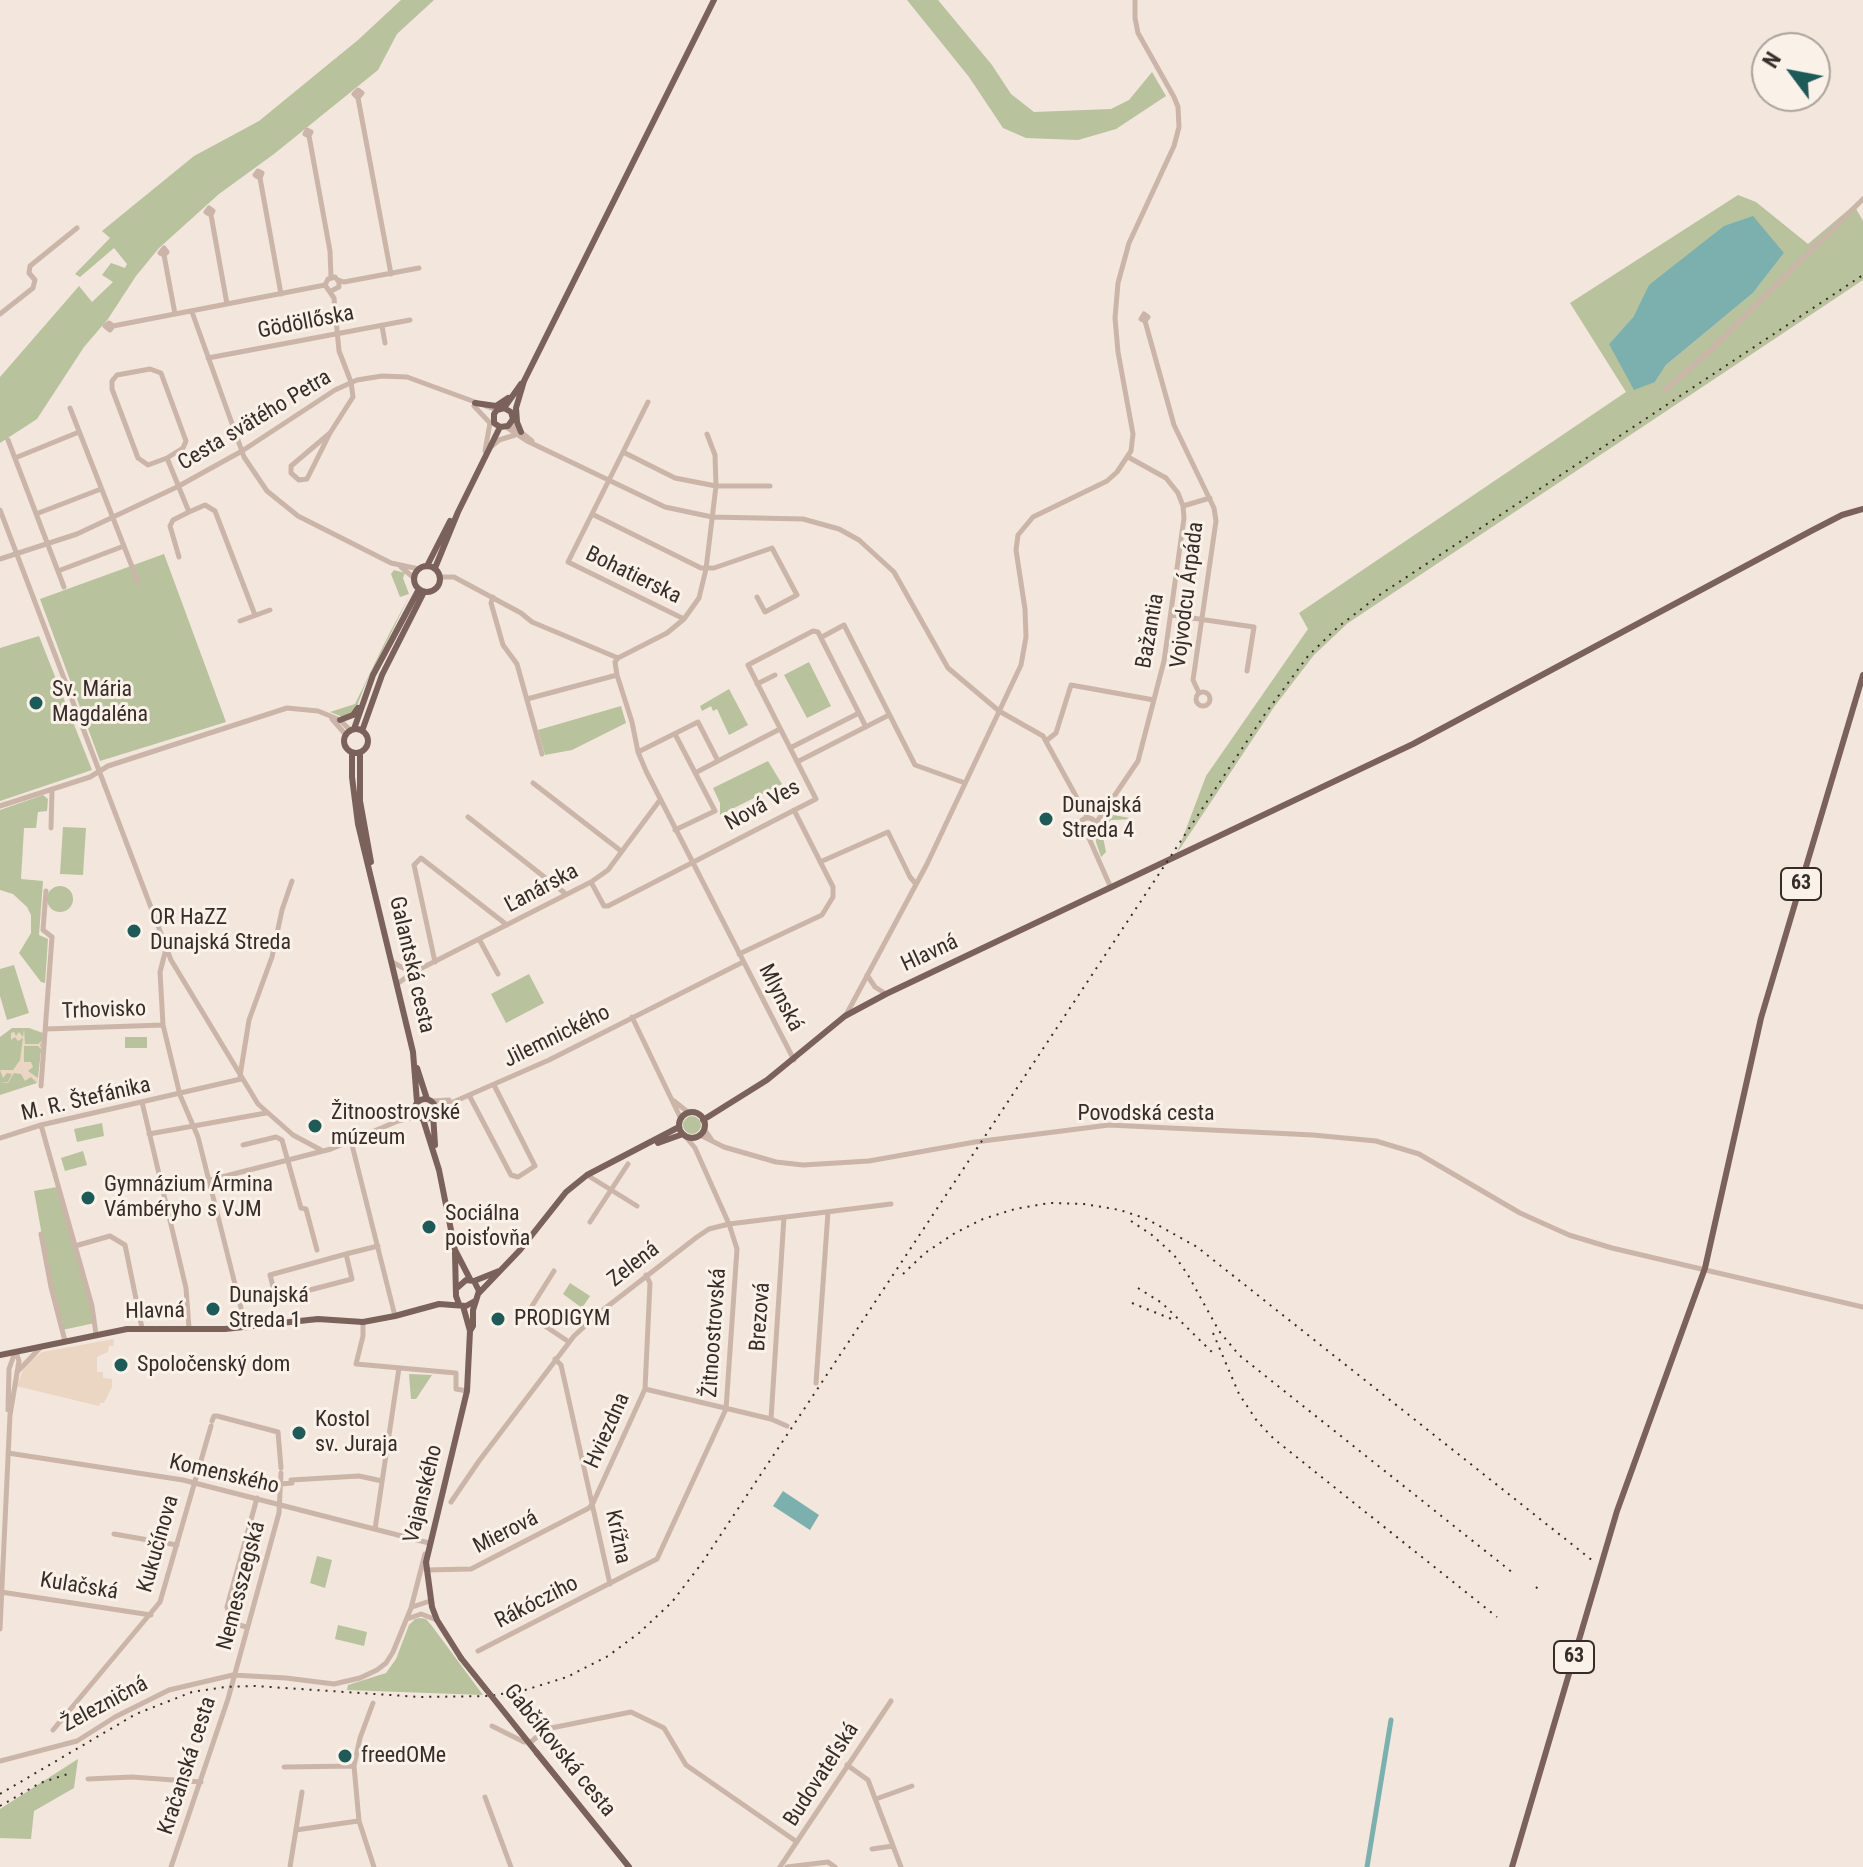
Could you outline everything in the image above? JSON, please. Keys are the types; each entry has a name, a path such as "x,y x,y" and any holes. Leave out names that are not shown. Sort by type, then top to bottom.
{"main road":[{"path":"431,567 501,424 504,410 524,381 714,0"},
{"path":"473,404 499,405 524,381"},
{"path":"518,433 516,408 524,381"},
{"path":"501,424 504,410"},
{"name":"Hlavná","path":"703,1120 794,1060 845,1016 886,994 1413,744 1811,531 1842,515 1863,509"},
{"path":"422,591 414,578 419,569 431,567"},
{"path":"431,567 441,577"},
{"name":"Galantská cesta","path":"422,591 437,588 441,577"},
{"name":"Galantská cesta","path":"353,731 364,697 422,591"},
{"name":"Galantská cesta","path":"422,591 345,744 352,752 354,801 414,1060 434,1112"},
{"name":"63","path":"1512,1867 1617,1511 1705,1268 1761,1018 1863,675"},
{"path":"340,720 353,715 364,697"},
{"name":"Galantská cesta","path":"353,731 367,735 368,742 360,752 360,801 373,878"},
{"path":"352,752 360,752"},
{"name":"Galantská cesta","path":"414,1060 416,1104 420,1117"},
{"path":"416,1104 429,1100"},
{"path":"436,1156 420,1117 434,1112 436,1156 455,1250 457,1290 470,1331"},
{"path":"439,1304 461,1305 477,1298 566,1192 587,1175 650,1144 683,1133 700,1134 703,1120 697,1114 689,1113 681,1119 683,1133"},
{"path":"455,1250 478,1286 470,1331"},
{"path":"439,1304 462,1282 499,1271"},
{"name":"Hlavná","path":"0,1355 96,1334 142,1328 246,1328 318,1319 363,1322 439,1304"},
{"name":"Vajanského","path":"461,1658 437,1620 430,1601 426,1570 428,1546 467,1391 470,1331"},
{"name":"Gabčíkovská cesta","path":"461,1658 629,1867"}],"street":[{"path":"845,1016 916,884 1013,686 1024,656 1025,609 1016,550 1018,535 1033,517 1107,481 1128,457 1133,434 1118,352 1115,318 1118,283 1132,234 1174,146 1179,127 1174,97 1138,33 1135,0"},
{"path":"358,98 391,274"},
{"path":"309,136 332,268 340,354 351,382 353,397 330,433 307,479 299,480 291,473 291,466 330,433"},
{"path":"260,178 281,294"},
{"path":"1665,390 1711,350 1863,199"},
{"path":"211,215 227,304"},
{"path":"0,314 33,288 35,280 29,273 30,266 77,228"},
{"path":"164,255 175,314"},
{"path":"113,326 419,268"},
{"path":"192,312 242,451 257,479 272,497 286,508 391,563 419,569"},
{"name":"Gödöllőska","path":"208,358 410,320"},
{"name":"Vojvodcu Árpáda","path":"1145,321 1174,425 1210,498 1216,521 1193,680 1199,693"},
{"path":"382,326 385,343"},
{"path":"150,369 161,373 186,441 183,448 167,458 148,465 138,458 112,389 112,381 117,375 150,369"},
{"name":"Cesta svätého Petra","path":"0,559 48,545 177,487 242,451 351,382 382,376 407,377 473,404"},
{"path":"648,402 592,514 706,569 772,548 797,595 765,612 757,597"},
{"path":"473,404 504,410"},
{"path":"473,404 532,442 665,507 712,517 803,519 839,529 859,540 894,572 948,668 999,711 1035,730 1046,741 1088,818 1096,823 1096,832 1088,836"},
{"path":"473,404 490,423 487,450"},
{"path":"70,408 138,582"},
{"path":"15,458 79,432"},
{"path":"487,450 499,440 518,433"},
{"path":"707,434 715,455 716,486 706,569 699,598 684,619 615,662 638,752 743,962"},
{"path":"8,440 64,587"},
{"path":"623,452 675,478 716,486 770,486"},
{"path":"1128,457 1166,478 1178,493 1183,506 1210,498"},
{"path":"167,458 189,512"},
{"path":"36,514 101,489"},
{"path":"179,557 170,526 173,520 205,505 215,511 255,615"},
{"name":"Bažantia","path":"1096,823 1138,761 1171,615 1183,506"},
{"path":"0,510 176,968 241,1078 266,1113 293,1135 321,1150"},
{"name":"Bohatierska","path":"592,514 568,562 684,619"},
{"path":"58,571 124,546"},
{"path":"400,566 414,578"},
{"path":"441,577 454,577 532,622 618,658"},
{"path":"493,597 491,603 503,645 517,664 542,754"},
{"path":"240,621 270,610"},
{"path":"1171,615 1254,627 1247,671"},
{"path":"822,637 844,625 915,765 965,783"},
{"path":"775,675 757,684 748,665 813,631 818,632 859,713 869,725"},
{"path":"527,699 617,675"},
{"name":"Nová Ves","path":"591,882 604,906 816,799 757,684"},
{"path":"1046,741 1056,733 1071,685 1154,700"},
{"path":"0,806 278,710 305,708 340,720 353,731"},
{"name":"Nová Ves","path":"790,748 859,713"},
{"path":"329,715 353,731"},
{"name":"Nová Ves","path":"797,762 889,715"},
{"path":"638,752 698,722 718,761"},
{"path":"695,773 780,729"},
{"name":"Nová Ves","path":"675,734 715,811 675,830"},
{"path":"90,777 105,787"},
{"path":"533,783 621,851"},
{"path":"51,828 52,790"},
{"name":"Ľanárska","path":"397,984 412,973 591,882 608,870 660,800"},
{"path":"739,954 822,915 835,891 794,810"},
{"path":"468,817 566,894"},
{"path":"1088,818 1080,826 1083,834 1088,836 1111,888"},
{"path":"820,862 888,832 916,884"},
{"path":"435,962 414,865 421,858 507,925"},
{"path":"241,1078 249,1020 272,957 292,881"},
{"name":"Trhovisko","path":"41,1086 52,937 43,930 46,891"},
{"path":"479,939 498,974"},
{"name":"Trhovisko","path":"166,947 161,967 163,1025 180,1095 195,1124 246,1328"},
{"path":"392,962 412,973"},
{"name":"Mlynská","path":"632,1017 743,962 794,1060"},
{"path":"161,967 176,968"},
{"path":"867,975 875,987 886,994"},
{"name":"Jilemnického","path":"434,1112 632,1017 681,1119"},
{"name":"Trhovisko","path":"46,1029 163,1025"},
{"path":"180,1095 241,1078"},
{"path":"469,1095 511,1175 518,1177 535,1166 494,1085"},
{"name":"M. R. Štefánika","path":"0,1138 41,1125 180,1095"},
{"name":"Jilemnického","path":"429,1100 454,1100"},
{"name":"Jilemnického","path":"673,1100 689,1113"},
{"path":"142,1102 186,1288 189,1328"},
{"path":"398,1121 416,1104"},
{"path":"149,1134 266,1113"},
{"path":"210,1180 288,1160 351,1141 398,1121 420,1117"},
{"path":"41,1125 92,1306 96,1334"},
{"name":"Povodská cesta","path":"700,1134 724,1147 776,1162 823,1165 1109,1125 1346,1137 1385,1142 1409,1149 1520,1213 1569,1235 1863,1307"},
{"name":"Žitnoostrovská","path":"610,1584 657,1559 662,1552 726,1409 737,1249 694,1146 683,1133"},
{"path":"694,1146 700,1134"},
{"path":"243,1145 278,1137 283,1142 301,1208 306,1209 317,1250"},
{"path":"351,1141 395,1316"},
{"path":"590,1222 628,1164"},
{"path":"587,1175 637,1206"},
{"name":"Zelená","path":"451,1502 569,1342 599,1313 697,1237 709,1229 729,1224 891,1204"},
{"path":"816,1383 828,1212"},
{"name":"Brezová","path":"771,1419 784,1217"},
{"path":"41,1234 65,1341"},
{"path":"75,1246 110,1236 122,1242 127,1250 142,1328"},
{"path":"346,1254 352,1279 283,1297 275,1294 270,1275 346,1254 378,1246"},
{"path":"554,1271 527,1314 569,1342"},
{"name":"Hviezdna","path":"593,1503 645,1389 650,1283 646,1275"},
{"path":"363,1322 356,1364 456,1373 456,1389 467,1391"},
{"path":"17,1373 42,1346"},
{"path":"0,1629 10,1415 19,1361 15,1352"},
{"path":"10,1415 7,1405 8,1374 15,1352"},
{"name":"Krížna","path":"555,1359 561,1365 610,1584"},
{"path":"375,1529 399,1368"},
{"path":"0,1372 8,1374"},
{"path":"645,1389 771,1419 787,1426"},
{"name":"Nemesszegská","path":"213,1421 278,1432 281,1471 279,1504 233,1675"},
{"name":"Kukučínova","path":"53,1730 160,1602 213,1421"},
{"name":"Komenského","path":"8,1453 193,1482 375,1529 428,1546"},
{"path":"280,1484 292,1483 291,1480 359,1476 382,1481"},
{"path":"246,1627 233,1623 227,1607 257,1498"},
{"name":"Mierová","path":"426,1570 471,1569 589,1508 593,1503"},
{"path":"114,1534 177,1545"},
{"name":"Železničná","path":"0,1761 72,1743 169,1690 233,1675 334,1684 360,1678 386,1663 407,1620 428,1546"},
{"name":"Rákócziho","path":"478,1651 610,1584"},
{"name":"Kulačská","path":"1,1592 151,1615"},
{"path":"411,1608 430,1601"},
{"path":"407,1620 421,1614 437,1620"},
{"name":"Kračanská cesta","path":"171,1867 201,1782 233,1675"},
{"name":"Budovateľská","path":"780,1867 891,1701"},
{"path":"373,1703 354,1766 359,1821 374,1867"},
{"path":"492,1726 524,1742 531,1742 546,1729 631,1712 664,1728 686,1765 797,1842"},
{"path":"847,1765 868,1780 901,1867"},
{"path":"284,1767 354,1766"},
{"path":"88,1779 132,1777 201,1782"},
{"path":"876,1799 912,1786"},
{"path":"290,1867 302,1792"},
{"path":"485,1797 511,1867"},
{"path":"296,1830 359,1821"},
{"path":"872,1849 893,1846"},
{"path":"787,1867 828,1862 835,1867"}],"green space":[{"path":"401,0 434,0 397,34 378,70 219,194 159,248 84,347 37,419 0,443 0,377 79,286 92,302 113,282 102,275 111,263 125,268 127,264 114,248 80,277 75,274 110,238 102,231 194,156 259,121 358,40"},
{"path":"907,0 938,0 992,65 1011,94 1034,112 1111,109 1129,100 1152,72 1166,96 1116,129 1078,140 1026,138 1003,128 969,77"},
{"path":"1738,195 1756,202 1808,244 1854,205 1863,221 1863,280 1348,623 1314,655 1274,707 1177,853 1206,776 1308,629 1299,613 1626,392 1570,303","holes":["1784,253 1753,293 1666,365 1655,382 1609,344 1634,316"]},
{"path":"164,554 226,722 100,761 40,599"},
{"path":"394,570 405,573 403,578 409,594 400,597 391,574"},
{"path":"410,595 355,711 343,717 330,712 355,704"},
{"path":"39,636 92,770 0,801 0,648"},
{"path":"809,662 831,706 807,718 784,675"},
{"path":"729,689 748,725 729,735 717,709 713,711 711,706 702,711 700,706"},
{"path":"621,706 626,723 572,750 545,755 538,730"},
{"path":"768,761 782,784 720,815 720,803 713,788"},
{"path":"43,795 48,799 47,811 38,812 36,828 24,828 21,879 43,881 39,935 48,939 45,983 19,953 31,933 31,915 13,894 0,890 0,810"},
{"path":"1108,814 1135,819 1111,820 1108,823 1103,837 1106,852 1101,857 1096,835"},
{"path":"63,827 86,828 83,875 60,874"},
{"path":"60,886 69,890 73,899 69,908 60,912 51,908 47,899 51,890"},
{"path":"14,965 29,1013 7,1020 0,996 0,969"},
{"path":"529,974 544,1003 506,1023 491,994"},
{"path":"12,1028 29,1028 43,1033 38,1078 37,1083 0,1095 0,1037"},
{"path":"125,1037 147,1037 147,1048 125,1048"},
{"path":"688,1116 696,1116 701,1125 699,1132 688,1134 683,1129 683,1121"},
{"path":"102,1123 104,1136 77,1142 74,1129"},
{"path":"83,1151 87,1165 65,1171 61,1158"},
{"path":"57,1187 95,1323 62,1330 34,1191"},
{"path":"570,1283 590,1296 582,1308 563,1294"},
{"path":"409,1374 432,1375 416,1399 411,1399"},
{"path":"317,1556 332,1560 325,1588 310,1583"},
{"path":"420,1618 426,1619 432,1626 483,1695 347,1690 348,1685 386,1673 396,1659 409,1625"},
{"path":"338,1625 367,1632 364,1646 335,1639"},
{"path":"78,1759 74,1788 34,1811 31,1839 0,1838 0,1809"}],"shaded area":[{"path":"24,1029 25,1044 38,1044 43,1040 40,1045 42,1050 38,1046 24,1046 24,1062 31,1062 33,1067 28,1071 38,1078 37,1083 31,1077 25,1081 21,1074 14,1073 8,1083 0,1083 8,1082 12,1074 7,1073 3,1078 0,1070 13,1070 20,1060 23,1038 11,1040 11,1033 14,1032 16,1036 19,1032 23,1037"},
{"path":"114,1339 108,1352 97,1357 97,1372 103,1372 103,1378 112,1379 112,1387 104,1403 99,1406 16,1386 26,1364 42,1352"}],"water":[{"path":"1753,216 1784,253 1753,293 1666,365 1655,382 1634,390 1609,344 1634,316 1649,285 1724,226"},
{"path":"783,1491 819,1515 810,1530 773,1506"}],"waterway":[{"path":"1367,1867 1391,1720"}],"railway":[{"path":"0,1794 136,1714 192,1692 255,1686 420,1697 490,1696 525,1690 567,1677 608,1656 639,1633 672,1602 702,1563 1265,714 1308,656 1338,627 1381,594 1863,275"},
{"path":"903,1274 925,1253 955,1233 983,1219 1015,1209 1049,1203 1084,1204 1120,1210 1147,1219 1197,1247 1593,1561"},
{"path":"1131,1221 1174,1255 1219,1331 1239,1355 1513,1573"},
{"path":"1138,1288 1162,1303 1216,1356"},
{"path":"1132,1303 1174,1320"},
{"path":"1213,1333 1239,1394 1274,1439 1497,1617"},
{"path":"0,1806 40,1783 71,1773"}],"place":[{"name":"Sv. Mária Magdaléna","path":"36,703"},
{"name":"Dunajská Streda 4","path":"1046,819"},
{"name":"OR HaZZ Dunajská Streda","path":"134,931"},
{"name":"Žitnoostrovské múzeum","path":"315,1126"},
{"name":"Gymnázium Ármina Vámbéryho s VJM","path":"88,1198"},
{"name":"Sociálna poisťovňa","path":"429,1227"},
{"name":"Dunajská Streda 1","path":"213,1309"},
{"name":"PRODIGYM","path":"498,1319"},
{"name":"Spoločenský dom","path":"121,1365"},
{"name":"Kostol sv. Juraja","path":"299,1433"},
{"name":"freedOMe","path":"345,1756"}]}
